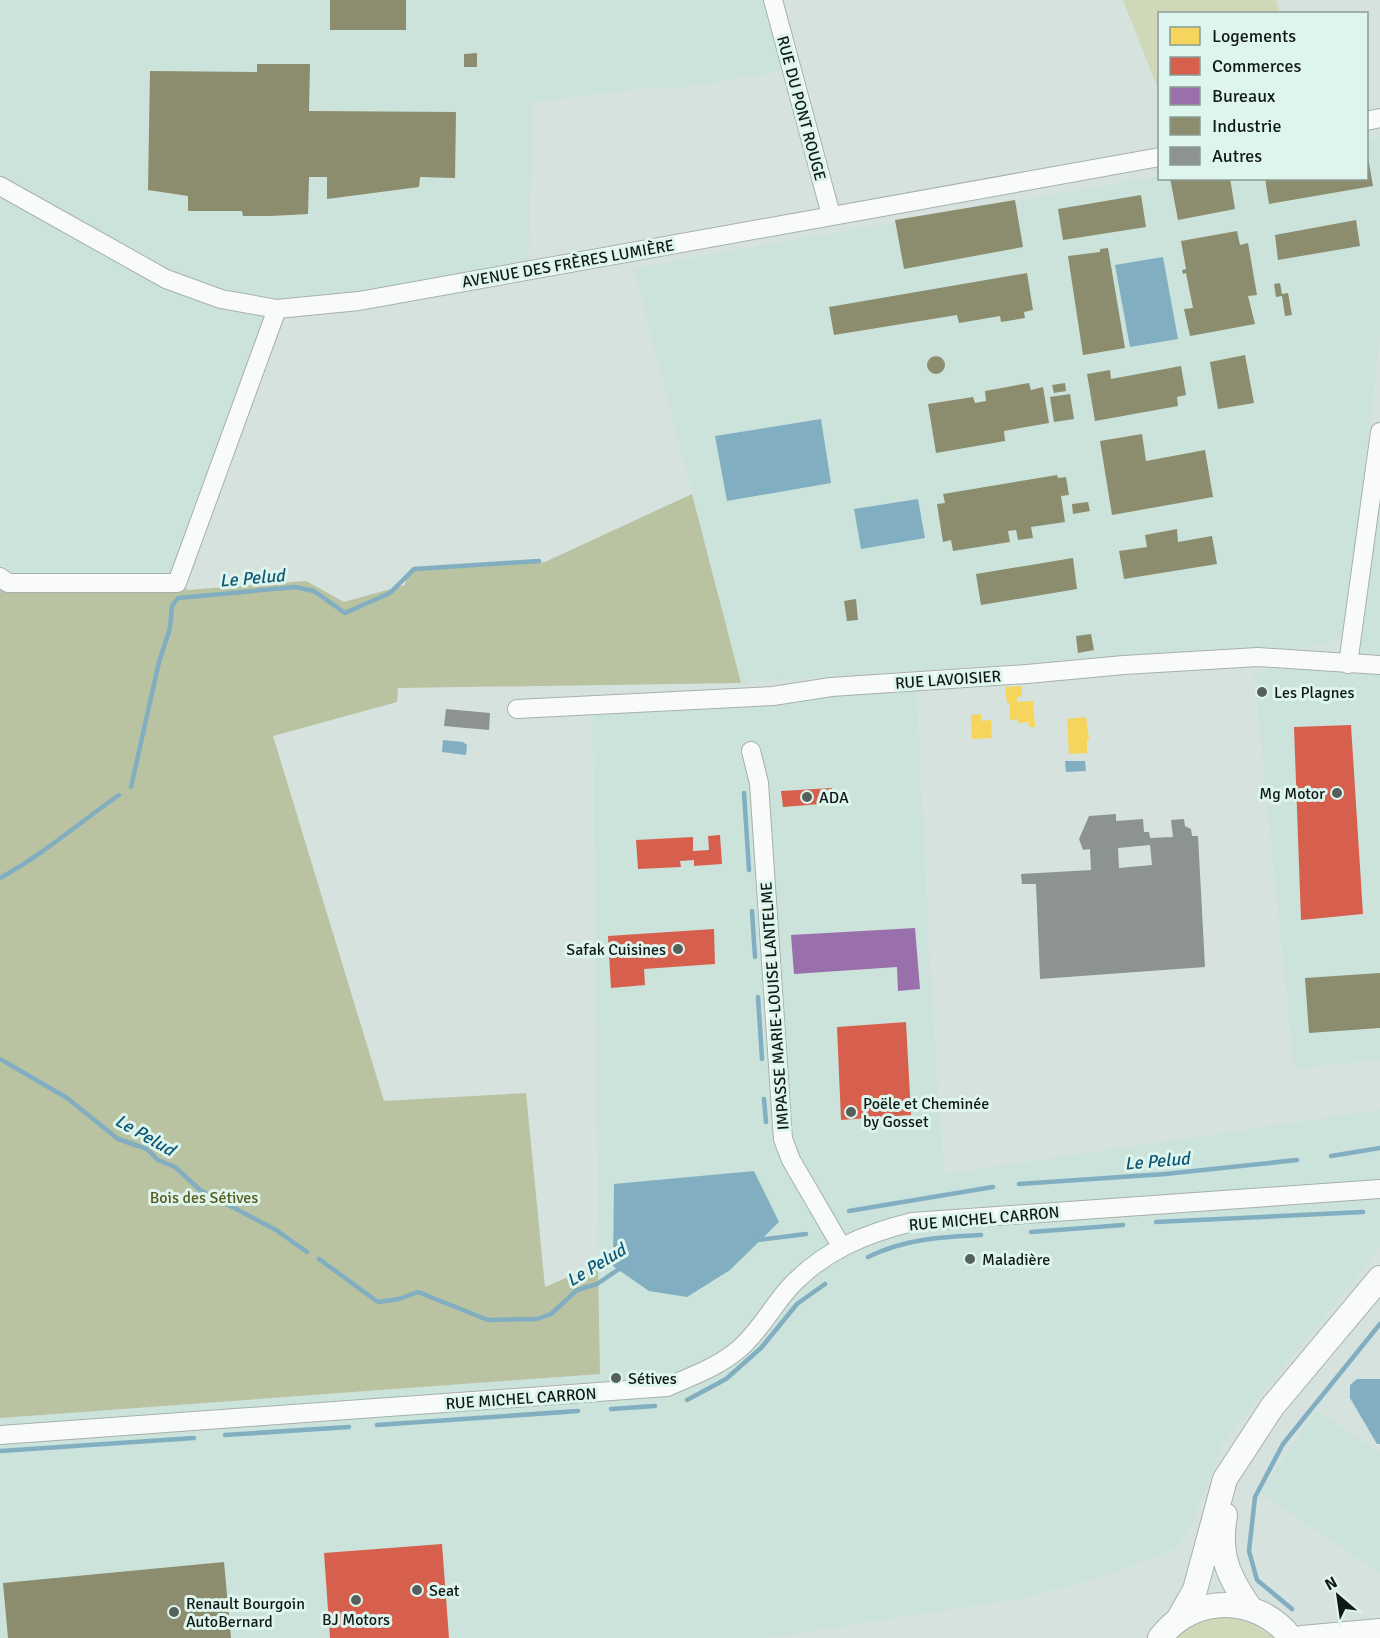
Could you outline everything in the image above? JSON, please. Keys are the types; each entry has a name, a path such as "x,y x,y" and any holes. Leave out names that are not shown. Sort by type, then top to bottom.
{"main road":[{"path":"1160,1638 1179,1618 1195,1590 1225,1479 1272,1407 1380,1278"},
{"path":"1241,1455 1223,1526 1224,1560 1232,1582 1250,1608"},
{"path":"1179,1618 1201,1607 1217,1605 1250,1608 1279,1624 1295,1638 1380,1631"}],"street":[{"name":"RUE DU PONT ROUGE","path":"773,0 831,215"},
{"name":"AVENUE DES FRÈRES LUMIÈRE","path":"0,186 166,279 221,299 277,309 359,301 1158,157"},
{"path":"0,577 8,583 177,583 277,309"},
{"path":"1348,664 1380,432"},
{"name":"RUE LAVOISIER","path":"517,709 773,696 831,687 1258,657 1380,665"},
{"name":"IMPASSE MARIE-LOUISE LANTELME","path":"751,751 759,783 783,1139 791,1160 841,1246"},
{"name":"RUE MICHEL CARRON","path":"0,1435 667,1387 713,1367 741,1347 790,1287 841,1246 872,1232 912,1222 1380,1189"}],"shaded area":[{"path":"0,0 773,0 792,69 677,88 648,88 532,102 529,270 277,309 177,583 0,577"},
{"path":"1123,0 1276,0 1280,12 1158,12 1158,88"},
{"path":"1380,137 1380,336 1345,634 1304,649 1215,649 741,683 634,268 1158,176 1158,180 1368,180 1368,139"},
{"path":"1380,458 1380,1060 1294,1068 1254,671 1355,661"},
{"path":"916,682 932,1006 944,1174 1380,1110 1380,1248 1223,1442 1191,1526 1174,1549 1107,1575 1024,1598 767,1638 0,1638 0,1418 600,1374 593,709"},
{"path":"1316,1410 1380,1453 1380,1573 1260,1493"},
{"path":"1224,1616 1248,1620 1273,1638 1174,1638 1201,1620"}],"green space":[{"name":"Bois des Sétives","path":"692,494 741,683 398,688 397,702 273,736 384,1101 526,1093 545,1287 598,1264 600,1374 0,1418 0,577 177,583 188,590 306,581 344,602 405,585 406,578 416,570 545,562"}],"water":[{"path":"1163,257 1178,339 1130,347 1115,265"},
{"path":"821,419 831,483 727,501 715,436"},
{"path":"918,499 925,538 861,549 854,509"},
{"path":"443,740 463,742 467,745 466,755 442,752"},
{"path":"1065,761 1085,761 1086,771 1066,772"},
{"path":"754,1171 779,1222 730,1270 687,1297 649,1291 613,1266 614,1184"},
{"path":"1357,1379 1380,1379 1380,1444 1377,1444 1350,1398 1350,1385"}],"building: Logements":[{"path":"1021,686 1022,696 1017,697 1017,702 1033,701 1035,727 1029,727 1028,722 1018,723 1018,719 1010,720 1010,703 1007,703 1005,687"},
{"path":"981,714 981,721 991,720 992,738 972,739 971,715"},
{"path":"1086,717 1089,739 1087,740 1087,753 1069,754 1067,719"}],"building: Commerces":[{"path":"1351,725 1363,914 1301,920 1294,727"},
{"name":"ADA","path":"832,788 833,803 783,807 781,791"},
{"path":"720,835 722,864 694,866 694,860 680,861 681,867 638,869 636,840 693,837 693,851 709,850 708,836"},
{"path":"714,929 715,964 644,969 645,985 611,988 608,936"},
{"path":"906,1022 911,1115 841,1120 837,1027"},
{"name":"Maladière","path":"974,1255 975,1261 966,1262 965,1257"},
{"name":"Sétives","path":"620,1374 621,1381 611,1381 610,1375"},
{"path":"442,1544 449,1638 330,1638 324,1553"}],"building: Bureaux":[{"path":"915,928 920,989 898,991 897,967 794,974 791,935"}],"building: Industrie":[{"path":"330,0 406,0 406,30 330,30"},
{"path":"477,53 477,67 464,67 464,54"},
{"path":"257,64 310,64 309,111 456,112 455,178 420,177 419,187 327,199 327,177 309,177 308,214 271,216 243,216 242,211 188,211 188,196 148,190 150,71 257,72"},
{"path":"1368,157 1373,186 1269,204 1265,180 1368,180"},
{"path":"1170,180 1230,180 1235,209 1178,220"},
{"path":"1141,195 1146,227 1063,240 1058,209"},
{"path":"1015,200 1023,247 904,269 895,220"},
{"path":"1356,220 1360,246 1278,260 1275,235"},
{"path":"1237,231 1240,245 1248,243 1257,295 1248,296 1255,324 1190,336 1184,309 1193,308 1186,273 1183,274 1182,270 1186,269 1181,241"},
{"path":"1108,248 1125,348 1083,355 1068,256 1100,252 1100,249"},
{"path":"1027,273 1033,310 1024,312 1025,318 1001,322 1000,316 959,323 957,315 834,335 829,307"},
{"path":"1280,283 1282,294 1288,293 1292,315 1285,316 1282,296 1276,297 1274,284"},
{"path":"1245,355 1254,403 1218,409 1210,362"},
{"path":"936,356 942,359 945,365 942,371 936,374 930,371 927,365 930,359"},
{"path":"1181,366 1186,395 1177,397 1178,406 1095,421 1087,374 1110,370 1111,379"},
{"path":"1029,383 1031,390 1043,387 1049,423 1004,431 1005,441 936,453 928,404 973,397 975,403 986,401 985,391"},
{"path":"1065,383 1066,391 1054,393 1052,385"},
{"path":"1070,394 1074,419 1054,422 1050,397"},
{"path":"1142,434 1146,461 1205,450 1213,497 1112,515 1100,441"},
{"path":"1057,475 1058,478 1066,477 1069,495 1061,496 1065,522 1031,527 1033,538 1018,540 1016,530 1008,531 1010,542 953,551 951,540 943,542 937,504 945,503 943,494"},
{"path":"1088,502 1090,511 1073,514 1072,504"},
{"path":"1177,529 1178,542 1212,536 1217,564 1124,579 1119,551 1147,547 1145,535"},
{"path":"1073,558 1077,589 981,605 976,574"},
{"path":"856,599 858,620 847,621 844,601"},
{"path":"1091,634 1094,650 1078,653 1076,636"},
{"name":"Les Plagnes","path":"1266,686 1267,696 1258,697 1257,688"},
{"path":"1380,973 1380,1028 1309,1033 1305,978"},
{"path":"224,1562 231,1638 8,1638 3,1583"}],"building: Autres":[{"path":"446,709 490,713 489,730 444,726"},
{"path":"1116,814 1116,821 1143,819 1144,832 1149,832 1150,838 1173,837 1171,820 1184,819 1185,826 1191,829 1192,836 1198,836 1205,967 1040,979 1036,884 1022,884 1021,874 1091,870 1090,849 1083,850 1079,839 1089,816","holes":["1150,845 1152,865 1119,868 1118,848"]}],"waterway":[{"name":"Le Pelud","path":"131,787 159,662 170,628 172,606 178,598 295,587 314,591 345,613 390,593 414,569 539,561"},
{"path":"744,793 749,870"},
{"name":"Le Pelud","path":"0,878 46,849 119,795"},
{"path":"752,911 755,957"},
{"path":"758,997 762,1059"},
{"name":"Le Pelud","path":"0,1059 67,1098 118,1139 147,1149 158,1160 175,1167 200,1190 276,1230 307,1252"},
{"path":"764,1099 766,1122"},
{"name":"Le Pelud","path":"1331,1156 1380,1148"},
{"name":"Le Pelud","path":"1019,1184 1165,1174 1297,1160"},
{"name":"Le Pelud","path":"849,1211 993,1187"},
{"path":"1156,1222 1363,1212"},
{"path":"1031,1232 1123,1225"},
{"name":"Le Pelud","path":"758,1240 806,1234"},
{"path":"868,1257 909,1243 937,1238 981,1235"},
{"name":"Le Pelud","path":"319,1259 378,1302 399,1299 418,1292 488,1320 537,1319 551,1314 577,1290 597,1284 622,1267"},
{"path":"687,1400 726,1379 761,1348 797,1304 825,1284"},
{"path":"1292,1609 1257,1580 1249,1551 1255,1497 1283,1444 1380,1324"},
{"path":"611,1409 655,1406"},
{"path":"377,1425 578,1411"},
{"path":"225,1435 349,1427"},
{"path":"0,1451 194,1438"}],"place":[{"name":"Les Plagnes","path":"1262,692"},
{"name":"Mg Motor","path":"1337,793"},
{"name":"ADA","path":"807,797"},
{"name":"Safak Cuisines","path":"678,949"},
{"name":"Poële et Cheminée by Gosset","path":"851,1112"},
{"name":"Maladière","path":"970,1259"},
{"name":"Sétives","path":"616,1378"},
{"name":"Seat","path":"417,1590"},
{"name":"BJ Motors","path":"356,1600"},
{"name":"Renault Bourgoin AutoBernard","path":"174,1612"}]}
